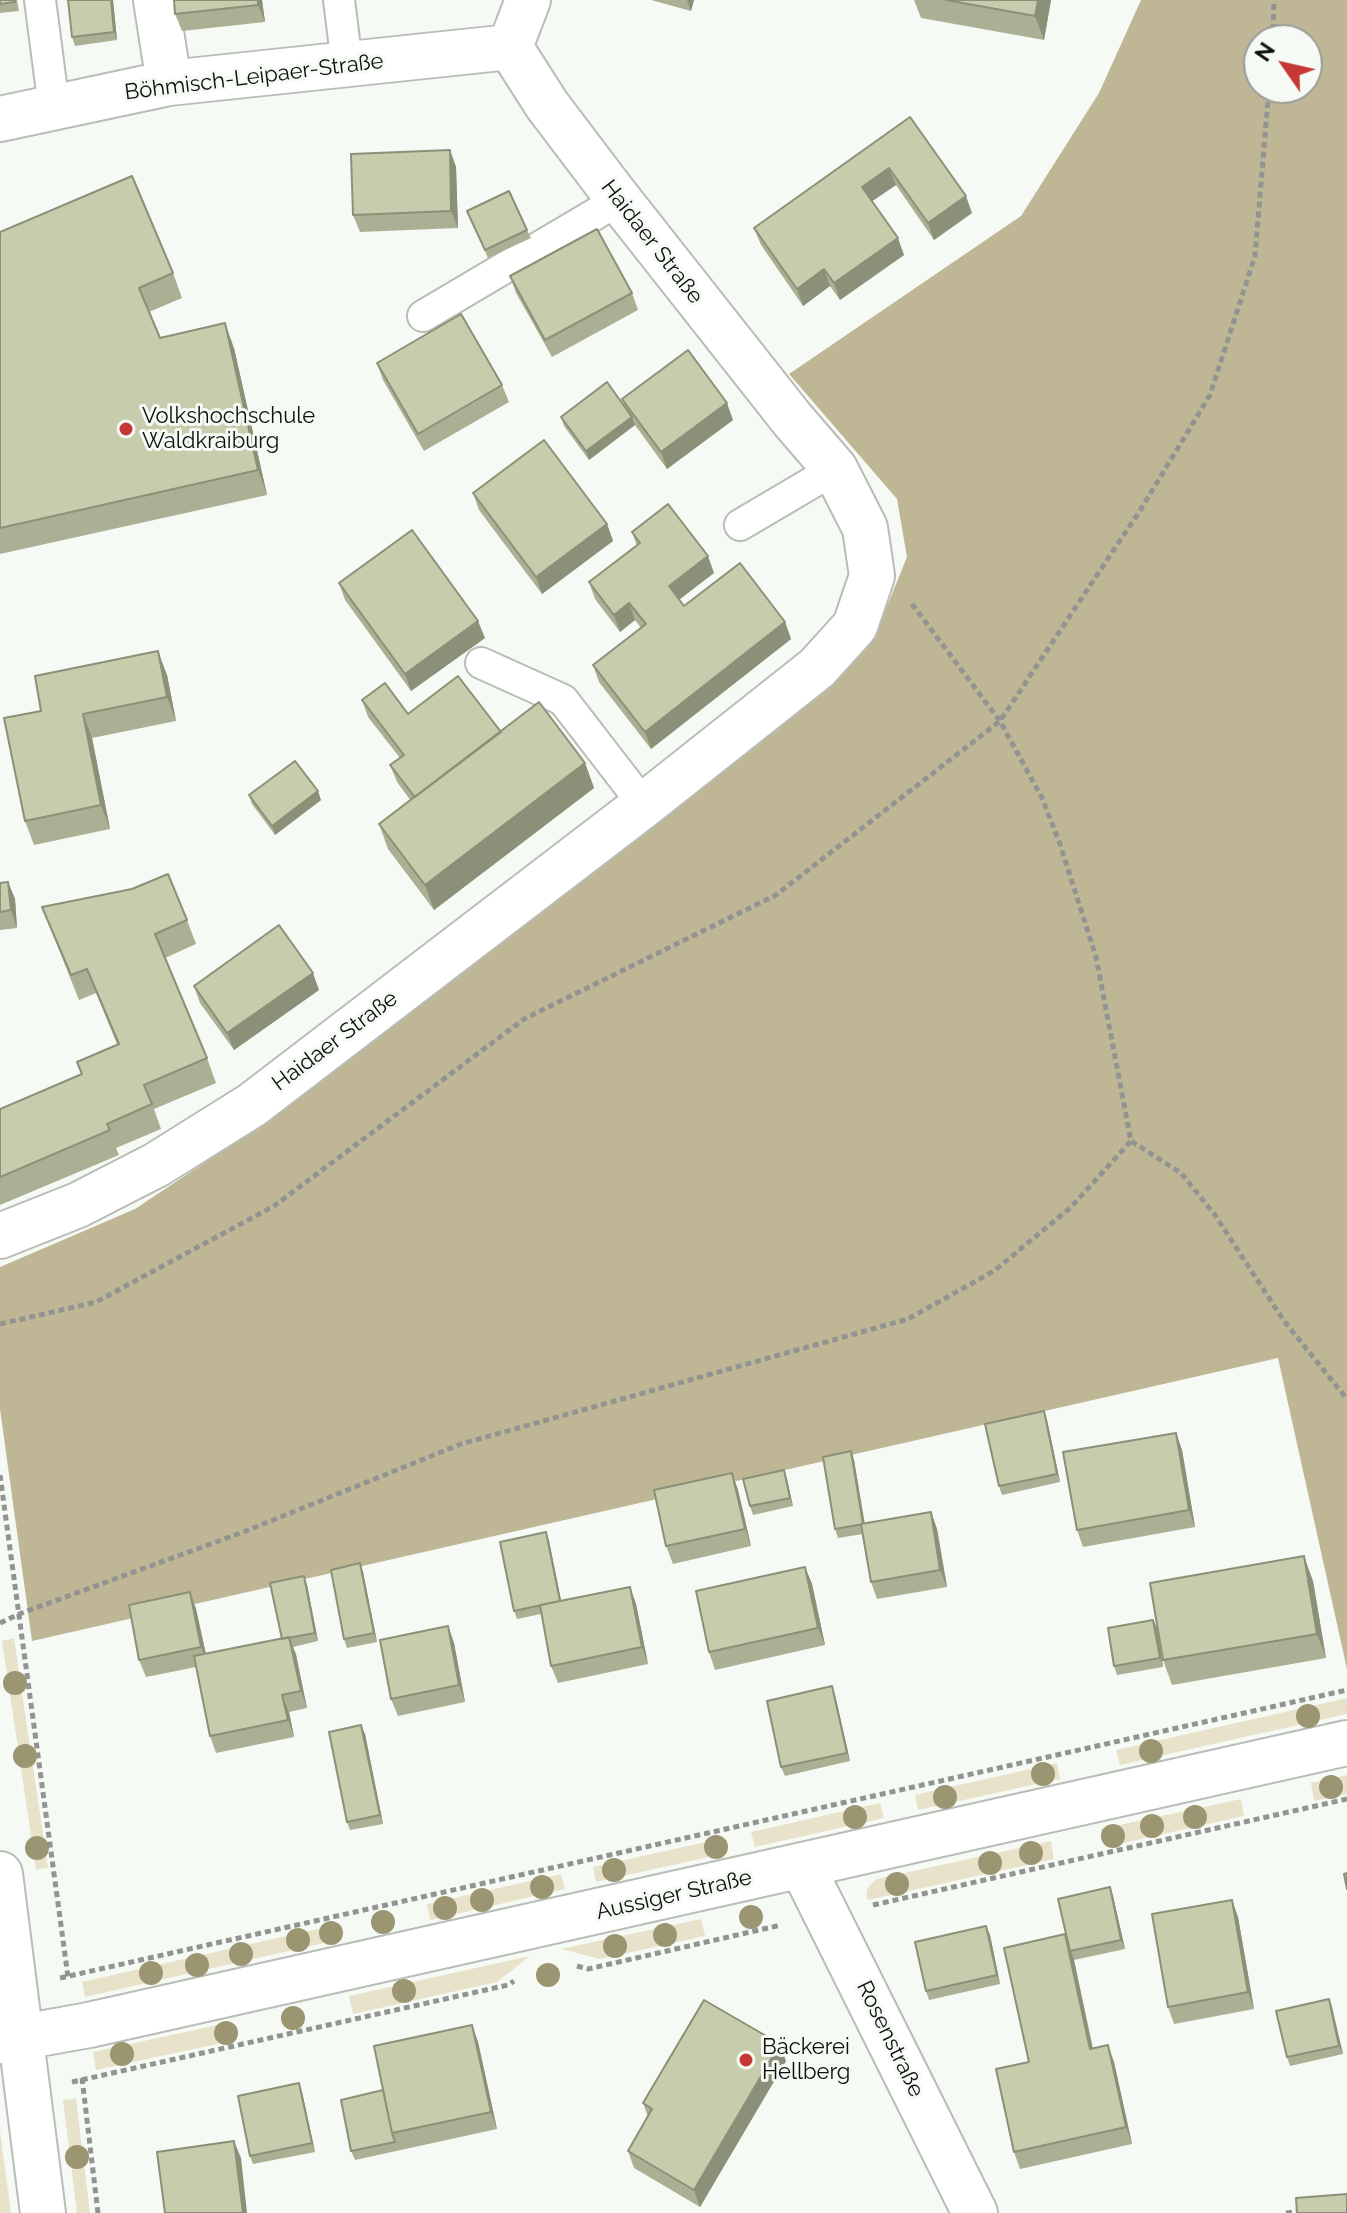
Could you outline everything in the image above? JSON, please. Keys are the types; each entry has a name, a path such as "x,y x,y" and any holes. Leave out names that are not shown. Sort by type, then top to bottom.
{"street":[{"path":"156,0 169,83"},
{"path":"510,47 528,0"},
{"name":"Böhmisch-Leipaer-Straße","path":"0,119 169,83 510,47"},
{"name":"Haidaer Straße","path":"0,1236 78,1205 143,1172 252,1105 644,805 817,668 855,626 872,576 865,528 835,469 774,397 619,200 547,105 510,47"},
{"name":"Aussiger Straße","path":"10,2040 1347,1743"},
{"name":"Rosenstraße","path":"802,1866 975,2213"},
{"path":"0,1874 14,1987 10,2040 25,2090 43,2213"}],"lane":[{"path":"40,0 54,107"},
{"path":"339,0 347,64"},
{"path":"423,316 619,200"},
{"path":"740,525 835,469"},
{"path":"481,663 563,700 644,805"}],"path":[{"path":"1273,24 1274,0"},
{"path":"0,1324 96,1302 274,1206 524,1019 776,895 1000,721 1141,509 1210,395 1255,256 1268,104"},
{"path":"872,576 898,591 916,608 1000,721 1042,798 1096,957 1131,1141 1181,1173 1215,1215 1284,1321 1347,1399"},
{"path":"0,1623 246,1531 461,1444 908,1319 994,1271 1070,1208 1131,1141"},
{"path":"0,1475 98,2213"},
{"path":"14,1987 1347,1690"},
{"path":"567,1963 588,1969 1347,1799"},
{"path":"25,2090 82,2081 508,1985 517,1978"},
{"path":"1286,2213 1316,2210"}],"shaded area":[{"path":"1141,0 1347,0 1347,1669 1278,1358 32,1641 0,1409 0,1267 135,1209 288,1107 495,943 702,789 877,631 907,557 897,499 789,374 1021,216 1099,93"},
{"path":"14,1638 48,1868 36,1869 2,1641"},
{"path":"1347,1698 1347,1714 1120,1765 1116,1750"},
{"path":"1057,1763 1060,1779 918,1810 915,1795"},
{"path":"1347,1775 1347,1794 1314,1801 1311,1783"},
{"path":"1241,1799 1244,1816 1105,1847 1101,1829"},
{"path":"880,1803 884,1818 755,1847 751,1832"},
{"path":"724,1838 727,1853 596,1882 593,1867"},
{"path":"1051,1841 1054,1859 868,1900 868,1888 877,1879"},
{"path":"561,1874 565,1889 430,1920 427,1904"},
{"path":"701,1919 705,1936 600,1959 561,1949"},
{"path":"335,1925 337,1940 85,1997 82,1982"},
{"path":"530,1956 497,1982 353,2014 349,1996"},
{"path":"227,2023 231,2041 96,2070 93,2052"},
{"path":"76,2099 90,2213 77,2213 63,2100"},
{"path":"0,2131 11,2213 0,2213"}],"building":[{"path":"0,0 15,0 15,2 0,4"},
{"path":"68,0 111,0 114,32 72,37"},
{"path":"174,0 258,0 258,5 175,14"},
{"path":"946,0 1038,0 1035,16"},
{"path":"910,117 966,196 928,223 889,168 862,187 898,238 834,283 824,269 797,289 754,228"},
{"path":"450,150 451,211 353,215 351,154"},
{"name":"Volkshochschule Waldkraiburg","path":"132,176 173,273 139,288 160,338 225,323 258,470 0,528 0,232"},
{"path":"509,191 527,230 485,250 467,211"},
{"path":"597,229 632,293 545,340 510,276"},
{"path":"461,314 502,385 418,434 377,363"},
{"path":"688,350 727,403 661,452 622,399"},
{"path":"607,382 632,417 586,451 561,417"},
{"path":"544,440 607,524 536,577 473,493"},
{"path":"668,504 708,556 669,586 684,606 740,563 785,622 645,732 593,665 646,624 629,603 614,615 589,582 640,543 632,532"},
{"path":"412,530 478,621 405,674 339,583"},
{"path":"158,651 167,697 83,714 101,805 25,821 4,718 41,711 35,676"},
{"path":"458,676 501,732 415,797 390,765 404,755 362,700 385,683 408,714"},
{"path":"539,702 585,763 425,885 379,824"},
{"path":"295,761 318,791 272,826 249,795"},
{"path":"168,874 187,920 155,934 207,1058 144,1085 152,1104 107,1124 110,1130 0,1177 0,1109 82,1074 77,1062 119,1044 87,969 71,975 42,907 132,889"},
{"path":"8,882 11,910 0,912 0,883"},
{"path":"279,925 313,973 227,1033 194,986"},
{"path":"1044,1411 1057,1474 999,1486 985,1424"},
{"path":"1176,1433 1189,1510 1077,1530 1063,1452"},
{"path":"851,1451 863,1524 835,1529 823,1457"},
{"path":"784,1470 790,1498 750,1506 743,1479"},
{"path":"732,1473 745,1529 666,1546 654,1490"},
{"path":"931,1512 940,1570 871,1582 861,1524"},
{"path":"546,1532 560,1601 514,1611 500,1542"},
{"path":"1304,1556 1317,1634 1163,1660 1150,1583"},
{"path":"360,1563 374,1633 344,1639 331,1570"},
{"path":"805,1567 818,1628 709,1652 696,1591"},
{"path":"304,1576 315,1633 282,1639 270,1583"},
{"path":"630,1587 642,1647 551,1666 540,1605"},
{"path":"190,1592 201,1647 139,1660 129,1605"},
{"path":"1153,1620 1160,1658 1114,1666 1108,1628"},
{"path":"448,1626 459,1685 391,1699 380,1640"},
{"path":"289,1637 301,1691 282,1695 288,1720 210,1736 194,1656"},
{"path":"832,1686 847,1753 781,1767 767,1701"},
{"path":"361,1725 380,1815 347,1822 329,1732"},
{"path":"1110,1887 1121,1940 1070,1951 1058,1899"},
{"path":"1232,1900 1248,1992 1168,2007 1152,1914"},
{"path":"986,1926 997,1975 926,1991 915,1942"},
{"path":"1065,1934 1090,2049 1108,2045 1126,2127 1014,2152 996,2069 1029,2062 1004,1948"},
{"path":"1329,1999 1339,2046 1287,2057 1276,2011"},
{"path":"704,2000 780,2044 694,2190 628,2151 652,2109 643,2103"},
{"path":"472,2025 491,2112 392,2133 374,2046"},
{"path":"299,2083 312,2143 250,2156 238,2096"},
{"path":"383,2090 395,2142 351,2151 341,2100"},
{"path":"234,2141 243,2213 165,2213 157,2152"},
{"path":"1347,2194 1347,2213 1297,2213 1296,2198"}],"place":[{"name":"Volkshochschule Waldkraiburg","path":"126,429"},
{"name":"Bäckerei Hellberg","path":"746,2060"}]}
